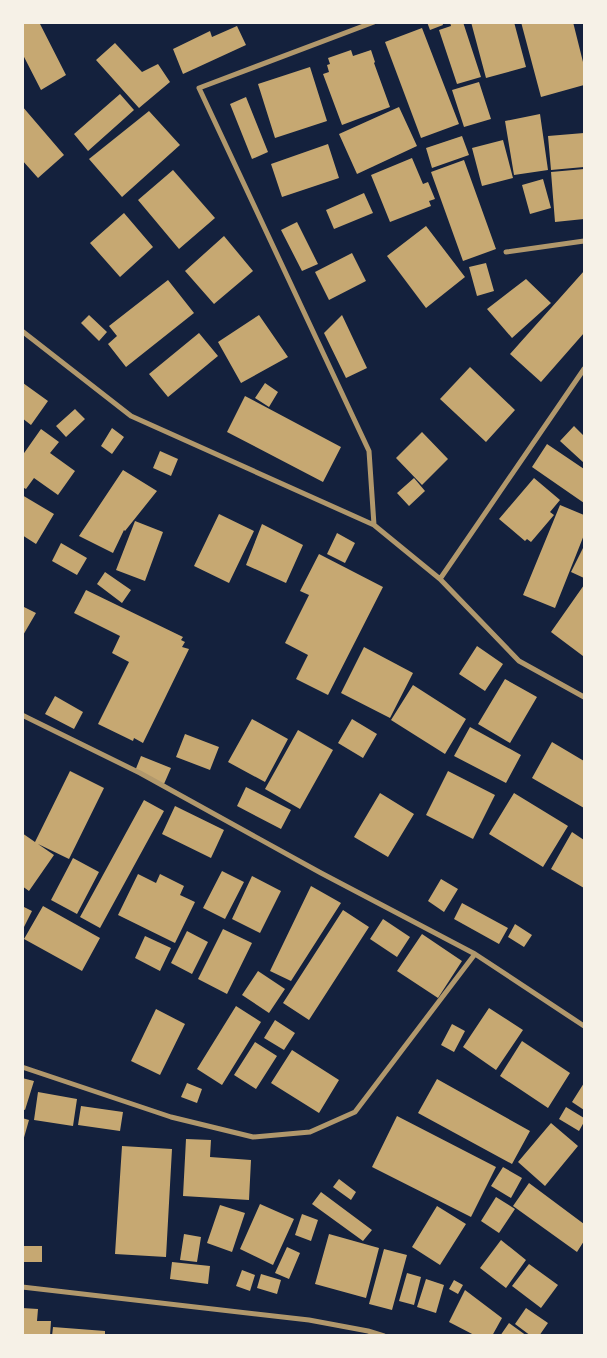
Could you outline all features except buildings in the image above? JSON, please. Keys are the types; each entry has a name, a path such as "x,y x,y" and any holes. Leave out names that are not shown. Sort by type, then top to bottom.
{"street":[{"path":"374,22 199,88 369,451 374,525"},
{"path":"506,252 584,242"},
{"path":"22,331 131,416 374,525 440,579 519,661 584,698"},
{"path":"440,579 584,368"},
{"path":"22,715 140,774 321,873 475,954 584,1026"},
{"path":"22,1067 171,1117 253,1137 310,1132 356,1112 475,954"},
{"path":"22,1287 309,1320 368,1331 384,1336"}]}
